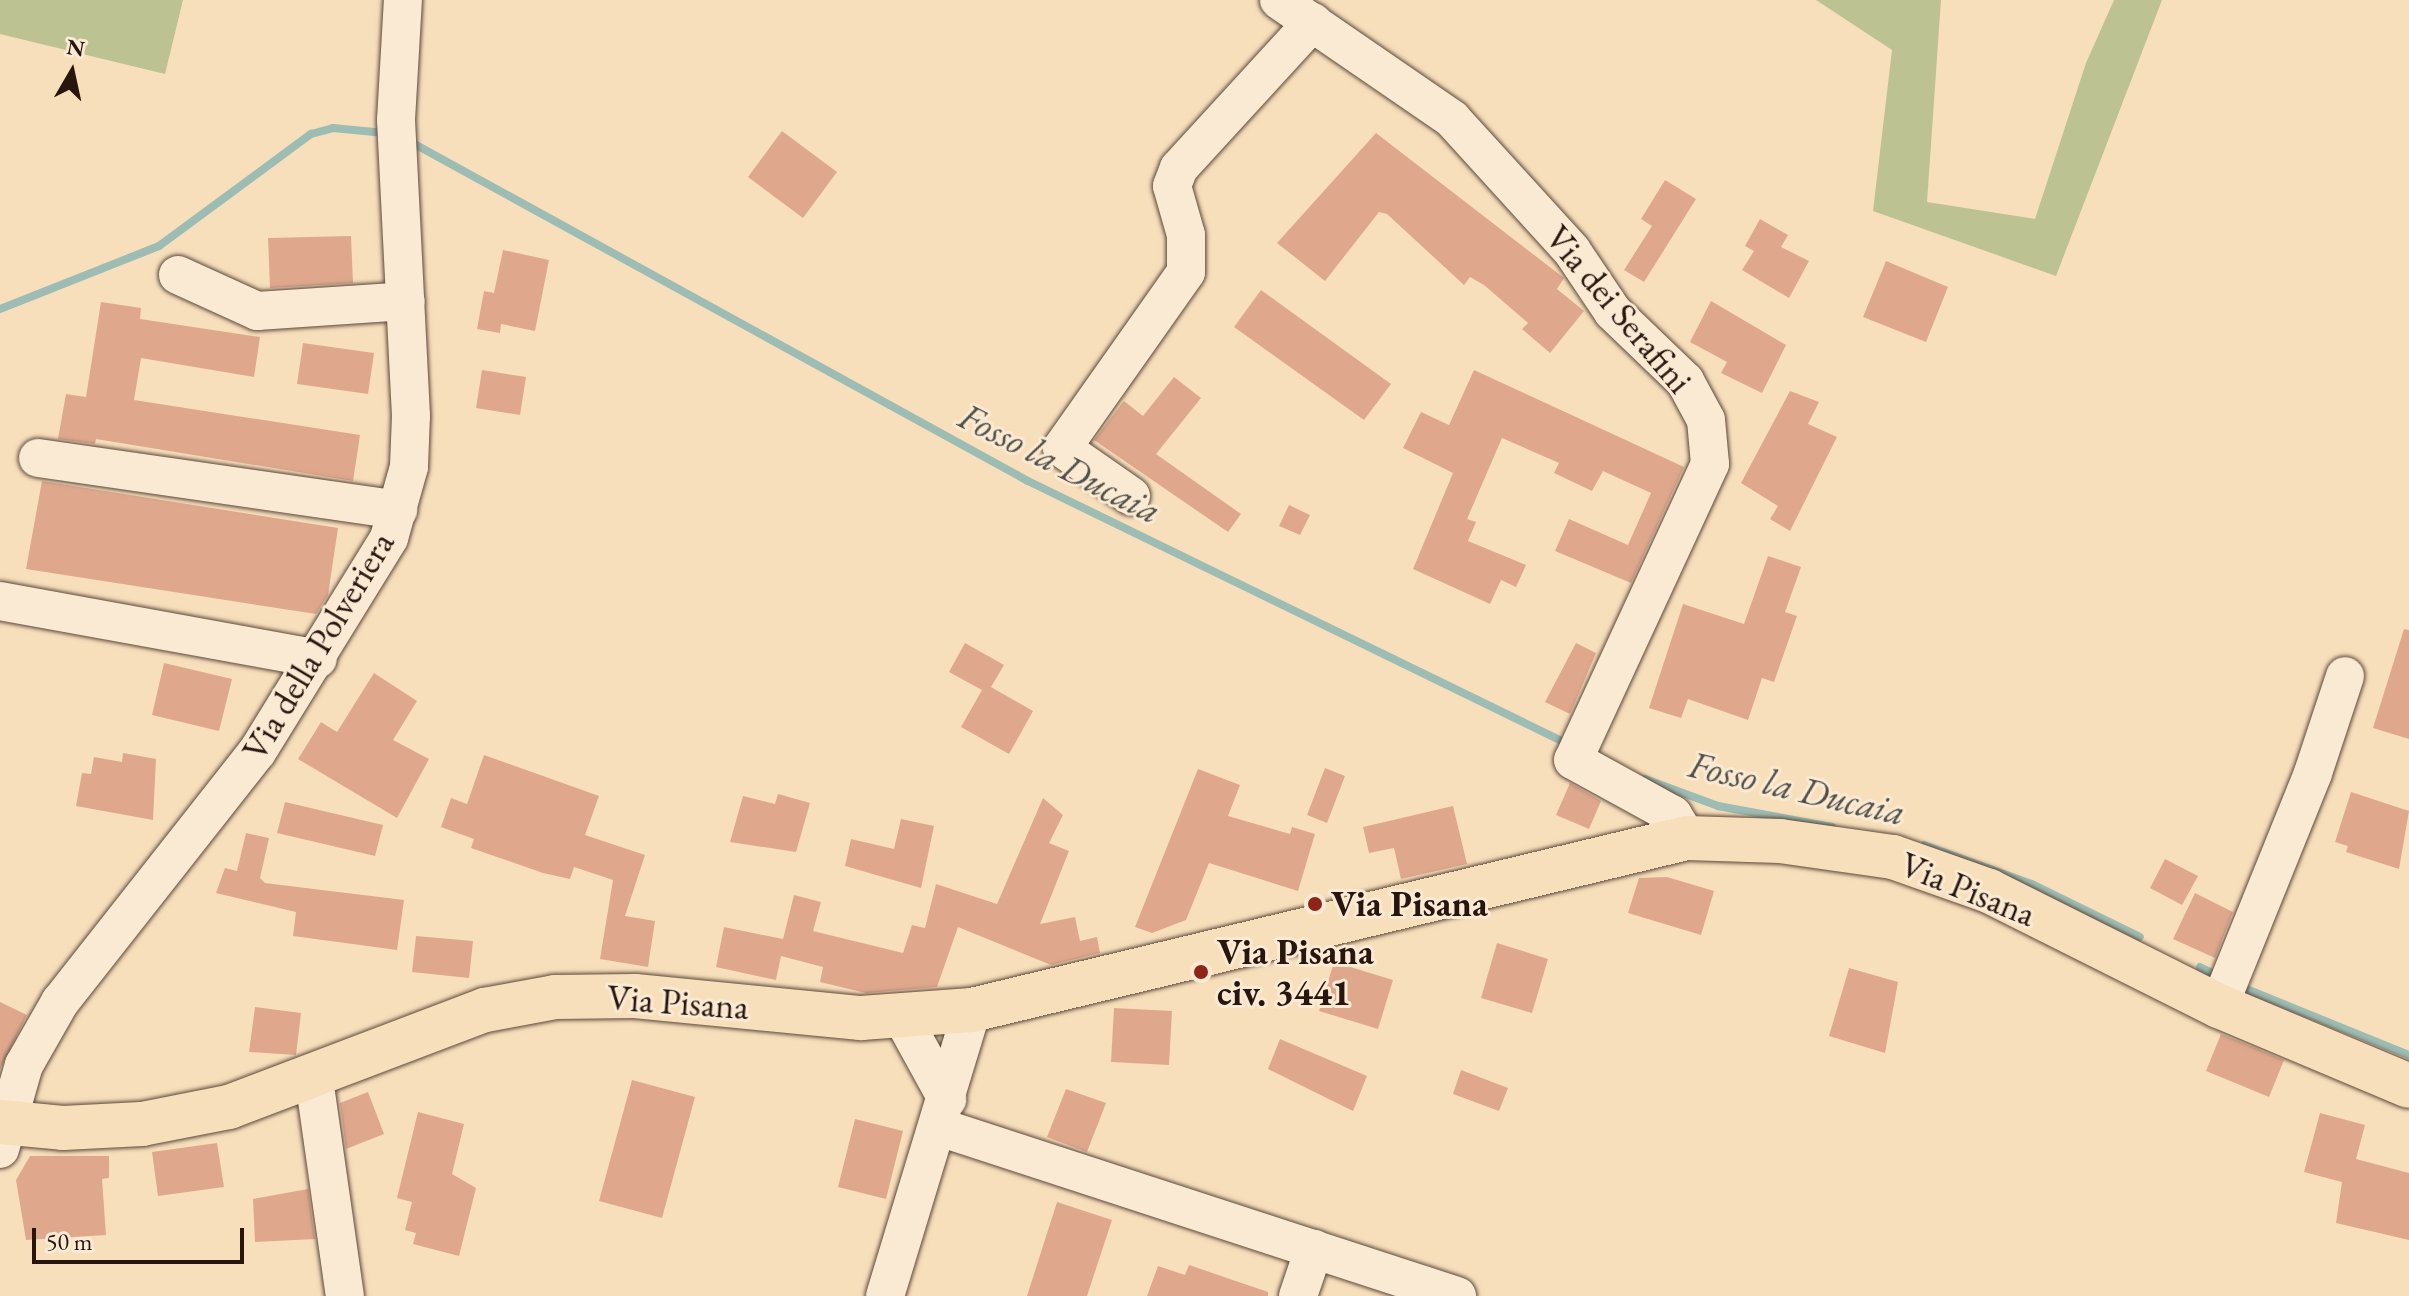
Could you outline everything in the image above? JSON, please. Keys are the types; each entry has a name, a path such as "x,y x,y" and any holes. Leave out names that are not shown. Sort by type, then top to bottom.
{"main road":[{"name":"Via Pisana","path":"3,1132 142,1124 229,1107 314,1079 485,1010 555,997 635,996 902,1017 972,1010 1687,838 1780,841 1893,857 1989,891 2226,990 2409,1086"}],"street":[{"name":"Via della Polveriera","path":"3,1132 24,1065 60,1002 257,752 370,574 398,510 411,416 397,139 403,0"},
{"name":"Via dei Serafini","path":"1279,0 1452,119 1572,251 1613,312 1685,381 1706,420 1710,464 1579,748 1673,815 1687,838"},
{"path":"1131,496 1062,448 1186,272 1186,235 1172,186 1179,168 1313,22"},
{"path":"178,275 257,311 406,301"},
{"path":"38,458 398,510"},
{"path":"0,601 318,659"},
{"path":"2226,990 2345,676"},
{"path":"885,1296 972,1010"},
{"path":"902,1017 943,1113 1314,1249 1457,1296"},
{"path":"314,1079 345,1296"},
{"path":"1298,1296 1314,1249"}],"green space":[{"path":"0,0 183,0 165,74 0,34"},
{"path":"1816,0 1941,0 1927,202 2035,219 2086,63 2114,0 2162,0 2056,276 1873,211 1892,50"}],"building":[{"path":"782,131 837,172 803,218 748,177"},
{"path":"1376,133 1564,278 1557,289 1584,311 1550,353 1522,329 1528,323 1484,285 1470,277 1464,285 1387,214 1379,212 1325,281 1277,243"},
{"path":"1665,180 1696,199 1644,282 1624,270 1652,226 1641,219"},
{"path":"1760,219 1788,235 1781,247 1809,261 1789,298 1742,270 1754,251 1745,246"},
{"path":"351,236 353,283 270,288 268,238"},
{"path":"503,250 549,260 535,331 501,324 500,333 477,329 484,291 494,293"},
{"path":"1886,261 1948,287 1926,342 1863,317"},
{"path":"1261,290 1391,384 1364,420 1234,327"},
{"path":"1711,301 1786,345 1762,393 1721,373 1727,362 1690,342"},
{"path":"101,302 141,308 140,319 260,337 254,377 141,358 134,400 360,435 353,481 96,439 95,444 58,439 66,394 86,397"},
{"path":"303,343 374,353 368,394 297,384"},
{"path":"482,370 526,377 520,415 476,408"},
{"path":"1474,370 1684,467 1631,583 1555,551 1569,519 1628,545 1651,493 1603,471 1592,491 1554,473 1559,463 1502,438 1467,519 1476,522 1468,541 1526,565 1516,587 1501,580 1490,604 1413,569 1453,473 1403,448 1421,412 1449,425"},
{"path":"1174,377 1201,398 1156,454 1241,514 1228,532 1094,440 1124,401 1143,416"},
{"path":"1790,391 1819,402 1808,424 1837,437 1790,531 1770,519 1778,506 1741,483"},
{"path":"42,481 338,528 328,595 316,614 26,569"},
{"path":"1289,505 1310,515 1300,535 1279,526"},
{"path":"1768,556 1801,567 1785,612 1797,616 1774,682 1762,678 1748,720 1688,699 1681,718 1649,708 1683,604 1744,624"},
{"path":"2404,629 2409,630 2409,739 2373,728"},
{"path":"965,643 1004,665 991,687 1033,711 1009,754 961,727 982,690 949,672"},
{"path":"1576,643 1596,653 1570,714 1545,702"},
{"path":"164,663 232,679 219,731 152,715"},
{"path":"374,673 417,701 393,740 429,759 397,818 298,759 321,722 337,732"},
{"path":"123,753 156,759 153,820 76,806 82,773 91,774 94,757 122,762"},
{"path":"484,755 599,796 585,835 645,855 625,916 655,921 648,967 600,959 613,880 574,867 570,879 543,873 471,848 474,839 441,827 451,798 467,804"},
{"path":"1325,768 1345,776 1327,823 1307,815"},
{"path":"1198,769 1240,785 1228,816 1290,834 1292,827 1315,834 1298,891 1209,863 1186,920 1152,933 1135,927"},
{"path":"1570,783 1601,801 1589,829 1556,815"},
{"path":"2351,792 2409,811 2399,869 2346,852 2348,846 2335,842"},
{"path":"778,794 810,803 796,852 730,842 743,796 775,804"},
{"path":"1043,798 1063,815 1049,843 1069,851 1040,924 1075,917 1080,941 1097,937 1100,953 1051,965 958,927 937,987 866,993 820,982 823,967 781,956 776,980 716,967 724,927 783,939 794,895 821,902 813,931 903,953 912,925 925,928 936,884 997,904"},
{"path":"285,802 383,825 375,856 277,833"},
{"path":"1453,806 1467,864 1401,879 1394,848 1369,853 1363,827"},
{"path":"901,819 934,826 921,888 845,866 851,839 894,849"},
{"path":"246,833 269,838 260,878 265,883 404,900 397,950 293,936 296,912 216,893 225,868 237,871"},
{"path":"2165,859 2198,876 2182,905 2150,888"},
{"path":"1667,877 1714,891 1701,935 1628,913 1639,878"},
{"path":"2195,893 2233,912 2215,958 2173,939"},
{"path":"416,936 473,941 469,978 412,972"},
{"path":"1497,943 1548,959 1532,1013 1481,998"},
{"path":"1334,962 1393,980 1378,1029 1319,1011"},
{"path":"1849,968 1898,982 1885,1053 1829,1036"},
{"path":"0,1002 27,1015 0,1069"},
{"path":"255,1007 301,1013 296,1055 249,1052"},
{"path":"1114,1008 1172,1011 1169,1065 1111,1062"},
{"path":"2221,1034 2284,1060 2269,1097 2206,1071"},
{"path":"1280,1039 1367,1076 1353,1111 1268,1069"},
{"path":"1461,1070 1508,1088 1499,1111 1453,1094"},
{"path":"632,1080 695,1097 662,1218 599,1201"},
{"path":"1066,1089 1106,1103 1087,1152 1047,1137"},
{"path":"368,1092 384,1134 346,1149 340,1103"},
{"path":"418,1112 464,1124 452,1174 476,1188 459,1256 413,1244 416,1233 405,1230 412,1202 397,1198"},
{"path":"2320,1113 2365,1125 2356,1159 2409,1173 2409,1240 2336,1223 2342,1182 2304,1172"},
{"path":"855,1119 903,1131 886,1199 838,1187"},
{"path":"217,1143 224,1187 158,1196 152,1152"},
{"path":"30,1156 109,1156 109,1178 102,1179 106,1235 26,1240 16,1180"},
{"path":"308,1189 315,1239 255,1242 253,1199"},
{"path":"1057,1202 1112,1220 1087,1296 1027,1296"},
{"path":"1189,1265 1268,1292 1268,1296 1147,1296 1158,1266 1185,1275"}],"waterway":[{"name":"Fosso la Ducaia","path":"0,309 159,246 311,134 333,128 385,133"},
{"name":"Fosso la Ducaia","path":"409,141 1028,481 1570,745"},
{"name":"Fosso la Ducaia","path":"1645,779 1718,806 1832,827"},
{"name":"Fosso la Ducaia","path":"1924,845 2032,884 2140,937"},
{"name":"Fosso la Ducaia","path":"2200,967 2220,977"},
{"name":"Fosso la Ducaia","path":"2239,986 2409,1055"}],"place":[{"name":"Via Pisana","path":"1315,904"},
{"name":"Via Pisana civ. 3441","path":"1201,972"}]}
